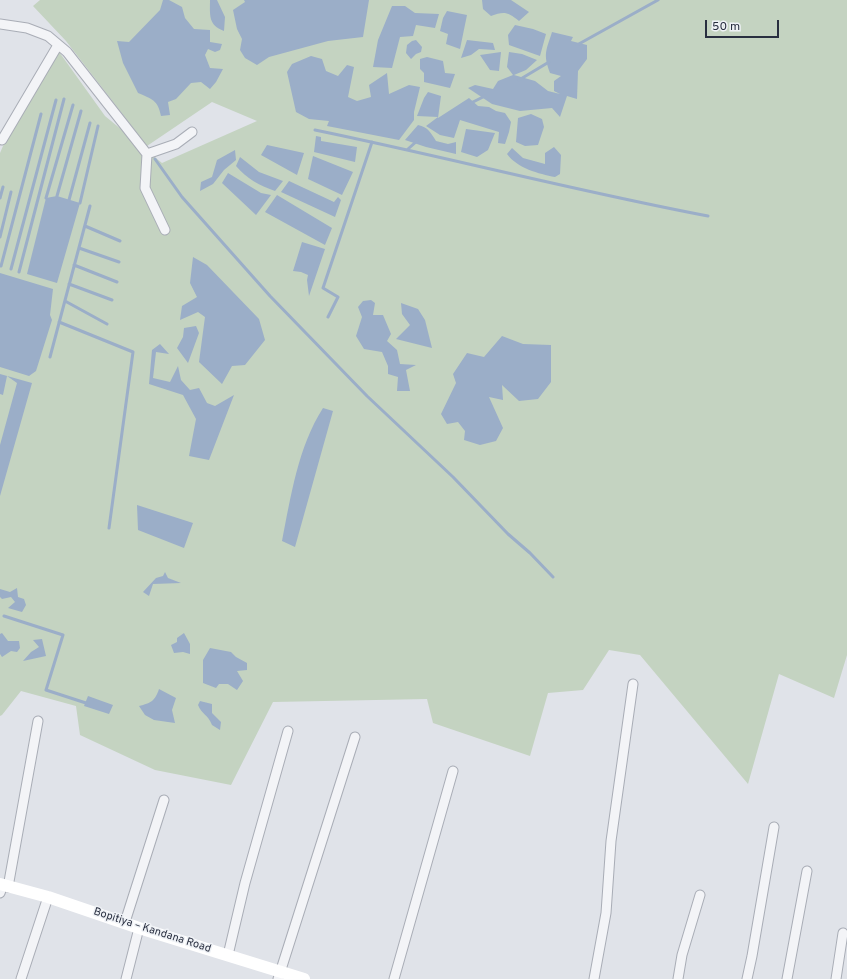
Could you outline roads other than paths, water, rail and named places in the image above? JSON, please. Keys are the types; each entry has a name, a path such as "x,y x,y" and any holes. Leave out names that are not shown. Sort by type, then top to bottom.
{"street":[{"path":"0,24 27,28 48,36 67,52 147,154 145,188 165,230"},
{"path":"2,140 58,45"},
{"path":"147,154 176,144 192,132"},
{"path":"594,979 606,913 611,841 633,684"},
{"path":"3,887 38,721"},
{"path":"228,955 245,883 288,730"},
{"path":"280,975 355,737"},
{"path":"394,979 453,770"},
{"path":"125,922 164,800"},
{"path":"747,979 774,827"},
{"path":"787,979 807,871"},
{"name":"Bopitiya – Kandana Road","path":"3,887 48,897 139,928 228,955 280,975 304,979"},
{"path":"678,979 682,955 700,895"},
{"path":"21,979 48,897"},
{"path":"126,979 139,928"},
{"path":"836,979 843,933"}],"water":[{"path":"163,0 169,0 182,7 185,18 194,29 210,30 210,42 222,44 220,50 215,52 208,49 205,55 210,68 223,69 216,82 210,89 201,82 191,83 176,99 168,102 170,115 161,116 158,106 154,101 138,93 123,63 117,41 129,42 160,10"},
{"path":"210,0 217,0 225,17 224,31 215,26 211,19"},
{"path":"244,0 369,0 363,37 328,41 269,57 257,65 245,58 240,50 242,39 237,29 233,10 245,2"},
{"path":"482,0 511,0 529,12 519,21 506,13 499,13 491,16 483,9"},
{"path":"392,6 405,6 415,13 439,14 435,28 416,25 413,36 400,37 392,68 373,67 378,40"},
{"path":"447,11 467,15 460,49 446,44 448,34 440,31 443,18"},
{"path":"515,25 546,34 540,56 509,45 508,35"},
{"path":"552,32 573,37 571,41 587,45 587,59 578,71 577,99 567,96 560,117 552,108 520,111 492,104 468,88 475,85 493,89 498,81 513,75 507,67 509,52 522,54 537,60 526,70 514,75 535,81 548,91 560,94 554,91 554,81 561,76 550,73 546,57"},
{"path":"416,40 422,47 421,52 416,54 411,59 406,53 407,45"},
{"path":"467,40 493,43 495,50 479,49 471,55 461,58"},
{"path":"501,52 499,71 490,70 480,55"},
{"path":"311,56 322,59 326,71 338,76 347,65 354,67 348,97 357,101 371,97 369,85 387,73 389,94 409,85 420,87 414,112 414,120 399,140 327,126 329,121 309,119 296,112 287,72 292,64"},
{"path":"427,57 443,61 445,73 455,74 450,88 424,82 424,73 420,69 420,59"},
{"path":"428,92 441,96 438,118 469,98 478,106 489,107 496,111 505,113 511,122 505,144 498,143 499,132 460,120 454,138 440,135 426,126 438,117 417,116"},
{"path":"531,114 542,119 544,127 538,145 525,146 516,142 518,118"},
{"path":"418,125 427,129 436,141 448,144 456,142 456,154 405,140"},
{"path":"466,129 495,133 488,150 477,157 461,152"},
{"path":"316,136 321,137 321,141 357,147 355,162 314,152"},
{"path":"267,145 304,153 297,175 261,155"},
{"path":"554,147 561,155 560,174 555,177 522,167 507,154 512,148 523,158 545,164 545,153"},
{"path":"235,150 236,160 224,170 213,184 200,191 201,182 212,177 217,160"},
{"path":"313,156 353,172 342,195 308,179"},
{"path":"240,157 259,172 283,181 275,191 259,184 244,175 236,166"},
{"path":"228,173 261,193 271,195 256,215 222,183"},
{"path":"289,181 334,202 338,197 341,200 335,217 281,192"},
{"path":"277,195 332,228 325,245 265,212"},
{"path":"57,196 80,203 57,283 27,274 46,198"},
{"path":"302,242 325,249 309,296 307,280 308,275 293,271"},
{"path":"193,257 207,265 259,319 265,340 245,365 232,366 222,384 199,362 205,317 198,312 180,320 182,306 197,297 190,283"},
{"path":"0,273 53,289 50,315 52,320 36,371 29,376 0,367"},
{"path":"371,300 375,303 373,315 383,315 391,334 387,341 397,350 400,364 416,365 406,370 410,391 397,391 398,377 388,374 388,366 382,352 364,349 356,336 362,317 358,307 363,301"},
{"path":"401,303 418,309 425,320 432,348 396,339 410,325 402,314"},
{"path":"196,326 199,333 188,363 177,348 183,337 184,328"},
{"path":"502,336 523,344 551,345 551,382 538,399 519,401 502,385 503,400 489,397 503,428 496,441 480,445 464,440 465,431 458,422 447,424 441,414 456,383 453,374 467,353 484,357"},
{"path":"160,344 169,354 156,352 153,378 170,382 178,366 181,380 190,390 199,388 207,403 215,406 234,395 209,460 189,456 196,419 183,395 149,384 152,350"},
{"path":"0,374 32,383 0,496 0,445 17,383 7,376 3,395 0,394"},
{"path":"323,408 333,411 295,547 282,541 296,472 301,455 314,423"},
{"path":"137,505 193,523 184,548 138,530"},
{"path":"165,572 168,578 181,583 153,584 149,596 143,592 156,578 163,576"},
{"path":"17,588 18,597 24,599 26,605 22,612 8,608 15,602 11,597 2,599 0,597 0,589 10,592"},
{"path":"2,633 8,641 19,641 20,648 17,652 11,651 2,657 0,654 0,634"},
{"path":"184,633 190,644 190,654 183,652 174,653 171,645 177,642 177,638"},
{"path":"42,639 46,656 23,661 31,652 39,647 33,640"},
{"path":"210,648 231,652 236,657 247,663 247,670 237,671 243,681 237,690 228,684 219,684 216,688 203,683 203,660"},
{"path":"159,689 176,698 172,710 175,723 154,720 145,715 139,706 152,701"},
{"path":"88,696 113,705 109,714 84,706"},
{"path":"200,701 212,704 212,713 221,722 220,730 212,725 209,719 201,711 198,705"}],"waterway":[{"path":"577,45 658,0"},
{"path":"519,80 549,62"},
{"path":"471,103 485,96"},
{"path":"19,272 64,99"},
{"path":"11,269 56,100"},
{"path":"46,198 73,105"},
{"path":"57,196 81,111"},
{"path":"1,266 41,114"},
{"path":"69,200 90,123"},
{"path":"80,203 98,126"},
{"path":"315,130 609,196 708,216"},
{"path":"408,149 417,141"},
{"path":"328,317 338,297 323,288 372,142"},
{"path":"155,159 182,197 270,296 367,396 453,477 508,534 530,553 553,577"},
{"path":"0,198 3,187"},
{"path":"0,237 11,192"},
{"path":"50,357 90,206"},
{"path":"85,226 120,241"},
{"path":"79,248 119,262"},
{"path":"74,265 117,282"},
{"path":"69,284 112,300"},
{"path":"65,301 107,324"},
{"path":"59,322 133,352 109,528"},
{"path":"4,616 63,635 46,690 89,704"}]}
